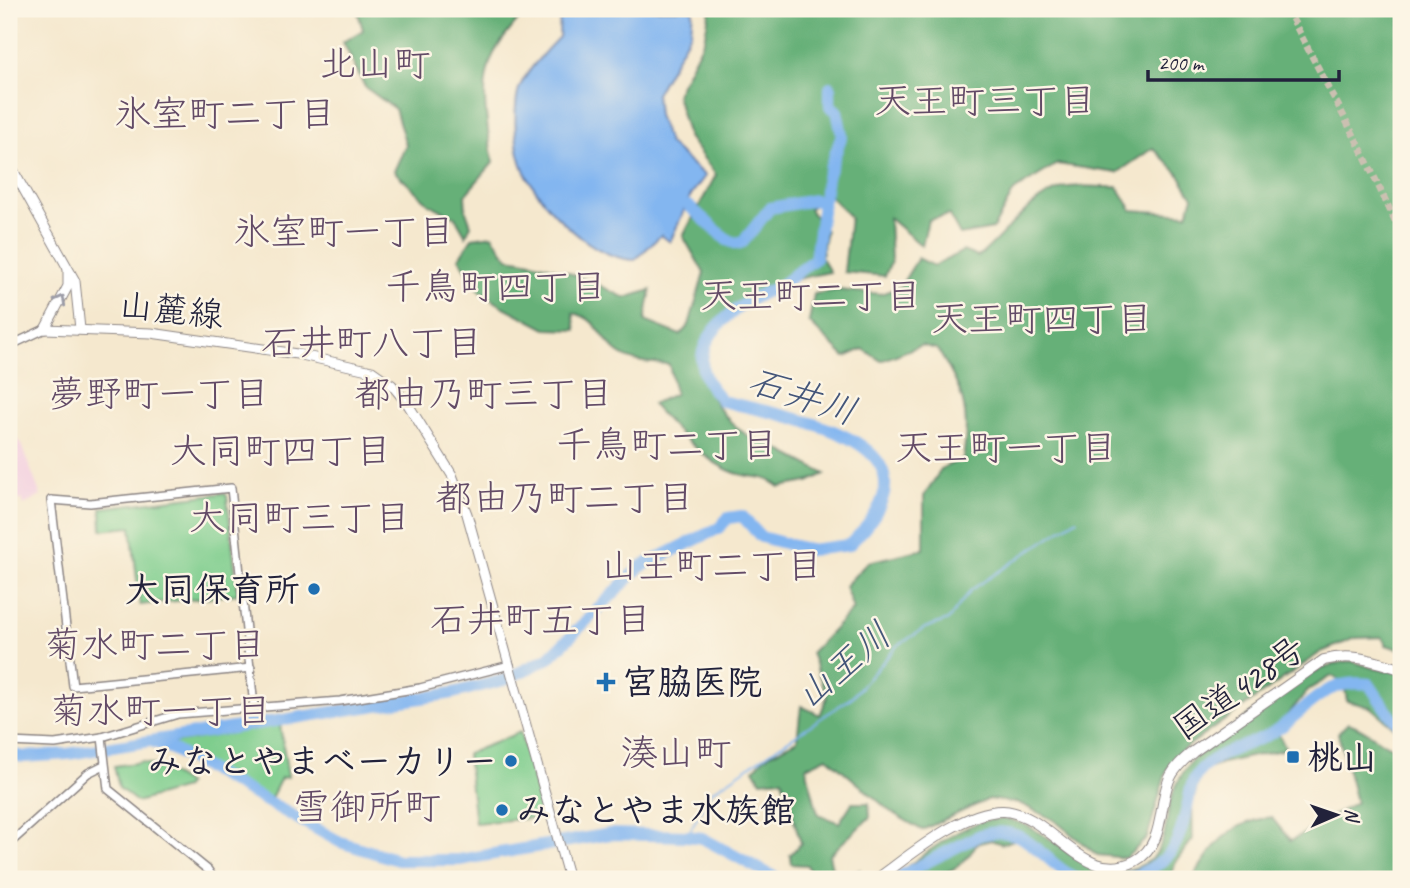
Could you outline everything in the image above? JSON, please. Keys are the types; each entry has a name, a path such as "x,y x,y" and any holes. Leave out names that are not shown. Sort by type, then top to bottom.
{"highway":[{"name":"国道428号","path":"877,879 973,817 1003,811 1042,826 1084,859 1110,867 1128,864 1146,854 1152,844 1168,782 1173,771 1193,752 1324,660 1343,655 1362,657 1397,668"}],"main road":[{"name":"山麓線","path":"9,163 68,270 78,294 79,329"},
{"name":"山麓線","path":"68,270 68,286 45,329 151,333 328,359 362,367 392,385 409,405 453,479 467,514 514,674 569,879"}],"street":[{"path":"9,346 45,329"},
{"path":"251,668 73,686 51,500 90,503 231,488 251,668 254,706"},
{"path":"9,742 55,744 102,740 178,714 340,701 514,674"},
{"path":"102,740 108,789 208,870 214,879"},
{"path":"9,844 88,773 104,765"}],"shaded area":[{"path":"9,429 20,442 41,496 24,505 21,499 9,506"}],"green space":[{"path":"357,9 527,9 497,48 487,75 485,105 493,163 465,195 466,211 471,225 466,236 455,217 429,204 394,171 406,145 395,109 365,87 343,42 363,30"},
{"path":"710,9 1401,9 1401,650 1386,645 1382,637 1356,638 1321,652 1181,751 1167,769 1147,838 1126,858 1097,855 1054,820 1019,803 989,799 922,830 891,812 827,757 806,767 818,814 839,823 852,803 869,803 870,817 829,855 834,877 859,870 854,879 814,879 807,865 791,864 790,855 801,843 782,779 761,781 754,769 765,757 797,740 801,706 820,715 827,697 811,653 853,609 845,586 868,562 924,549 924,496 942,468 963,459 966,427 963,401 953,376 937,349 921,345 881,361 863,349 845,357 809,322 814,294 838,290 881,294 900,287 918,258 934,266 963,251 978,257 1039,200 1063,188 1118,187 1132,210 1187,214 1193,197 1178,173 1153,148 1117,173 1057,164 1014,191 993,229 960,235 949,215 928,220 922,246 889,218 891,261 885,276 844,272 850,217 828,194 809,209 826,231 821,257 830,272 774,286 743,300 724,315 712,332 705,350 704,369 708,387 717,405 730,421 751,438 825,474 808,482 780,487 764,478 728,470 692,445 652,404 675,394 669,364 643,362 624,356 612,347 594,324 573,313 576,330 546,329 480,292 459,258 472,238 492,235 508,258 568,272 625,298 651,290 645,321 680,335 689,325 704,273 683,236 716,175 688,137 676,94 704,40"},
{"path":"224,493 227,496 238,594 140,605 131,527 102,530 101,508"},
{"path":"1351,661 1376,669 1401,672 1401,729 1397,730 1370,707 1347,701 1344,683 1332,676 1308,690 1276,729 1286,749 1222,763 1201,772 1192,805 1193,839 1175,863 1171,879 1072,879 1019,838 1002,844 991,840 976,844 961,863 942,874 894,879 899,872 958,832 984,821 997,819 1014,821 1032,828 1083,860 1101,868 1119,871 1138,867 1151,859 1159,848 1173,794 1191,761 1289,686 1331,665"},
{"path":"1348,723 1401,750 1401,879 1192,879 1216,845 1243,825 1271,817 1291,841 1356,802 1338,733"},
{"path":"280,725 288,777 281,778 270,800 166,744"},
{"path":"520,732 543,817 475,823 467,754"},
{"path":"142,762 162,768 187,784 185,788 137,802 119,788 114,766"}],"water":[{"path":"560,9 693,9 691,32 656,94 658,115 669,144 705,176 691,195 670,242 661,235 635,260 602,251 571,230 533,186 519,154 516,133 518,92 530,71 559,37"}],"waterway":[{"name":"石井川","path":"9,754 24,757 68,754 453,693 504,680 549,658 640,567 719,528 728,518 742,516 761,537 810,550 849,545 878,510 885,481 876,458 853,441 823,427 722,401 707,382 702,365 703,351 709,338 728,316 753,298 780,286 815,259 827,177 842,135 837,111 830,106 830,87"},
{"path":"689,206 727,240 737,244 743,242 770,208 815,200 822,203"},
{"name":"山王川","path":"687,836 711,792 851,698 897,646 925,628 948,620 971,590 1077,519"},
{"path":"1125,879 1153,867 1170,853 1180,832 1194,780 1205,766 1281,727 1325,692 1352,683 1369,684 1401,726"},
{"path":"154,742 172,749 340,842 398,860 459,860 610,834 687,836 702,838 778,879"},
{"path":"894,879 980,835 997,832 1022,838 1077,879"}],"tunnel":[{"path":"1287,9 1359,145 1401,233"}],"place":[{"name":"大同保育所","path":"314,589"},
{"name":"宮脇医院","path":"606,682"},
{"name":"桃山","path":"1293,757"},
{"name":"みなとやまベーカリー","path":"511,761"},
{"name":"みなとやま水族館","path":"502,810"}],"district":[{"name":"北山町","path":"375,63"},
{"name":"天王町三丁目","path":"985,100"},
{"name":"氷室町二丁目","path":"225,113"},
{"name":"氷室町一丁目","path":"344,231"},
{"name":"千鳥町四丁目","path":"496,286"},
{"name":"天王町二丁目","path":"811,295"},
{"name":"天王町四丁目","path":"1042,318"},
{"name":"石井町八丁目","path":"372,342"},
{"name":"夢野町一丁目","path":"159,393"},
{"name":"都由乃町三丁目","path":"484,393"},
{"name":"千鳥町二丁目","path":"667,444"},
{"name":"天王町一丁目","path":"1006,447"},
{"name":"大同町四丁目","path":"281,450"},
{"name":"都由乃町二丁目","path":"565,497"},
{"name":"大同町三丁目","path":"300,517"},
{"name":"山王町二丁目","path":"712,565"},
{"name":"石井町五丁目","path":"541,619"},
{"name":"菊水町二丁目","path":"155,644"},
{"name":"菊水町一丁目","path":"161,710"},
{"name":"湊山町","path":"676,752"},
{"name":"雪御所町","path":"367,806"}]}
